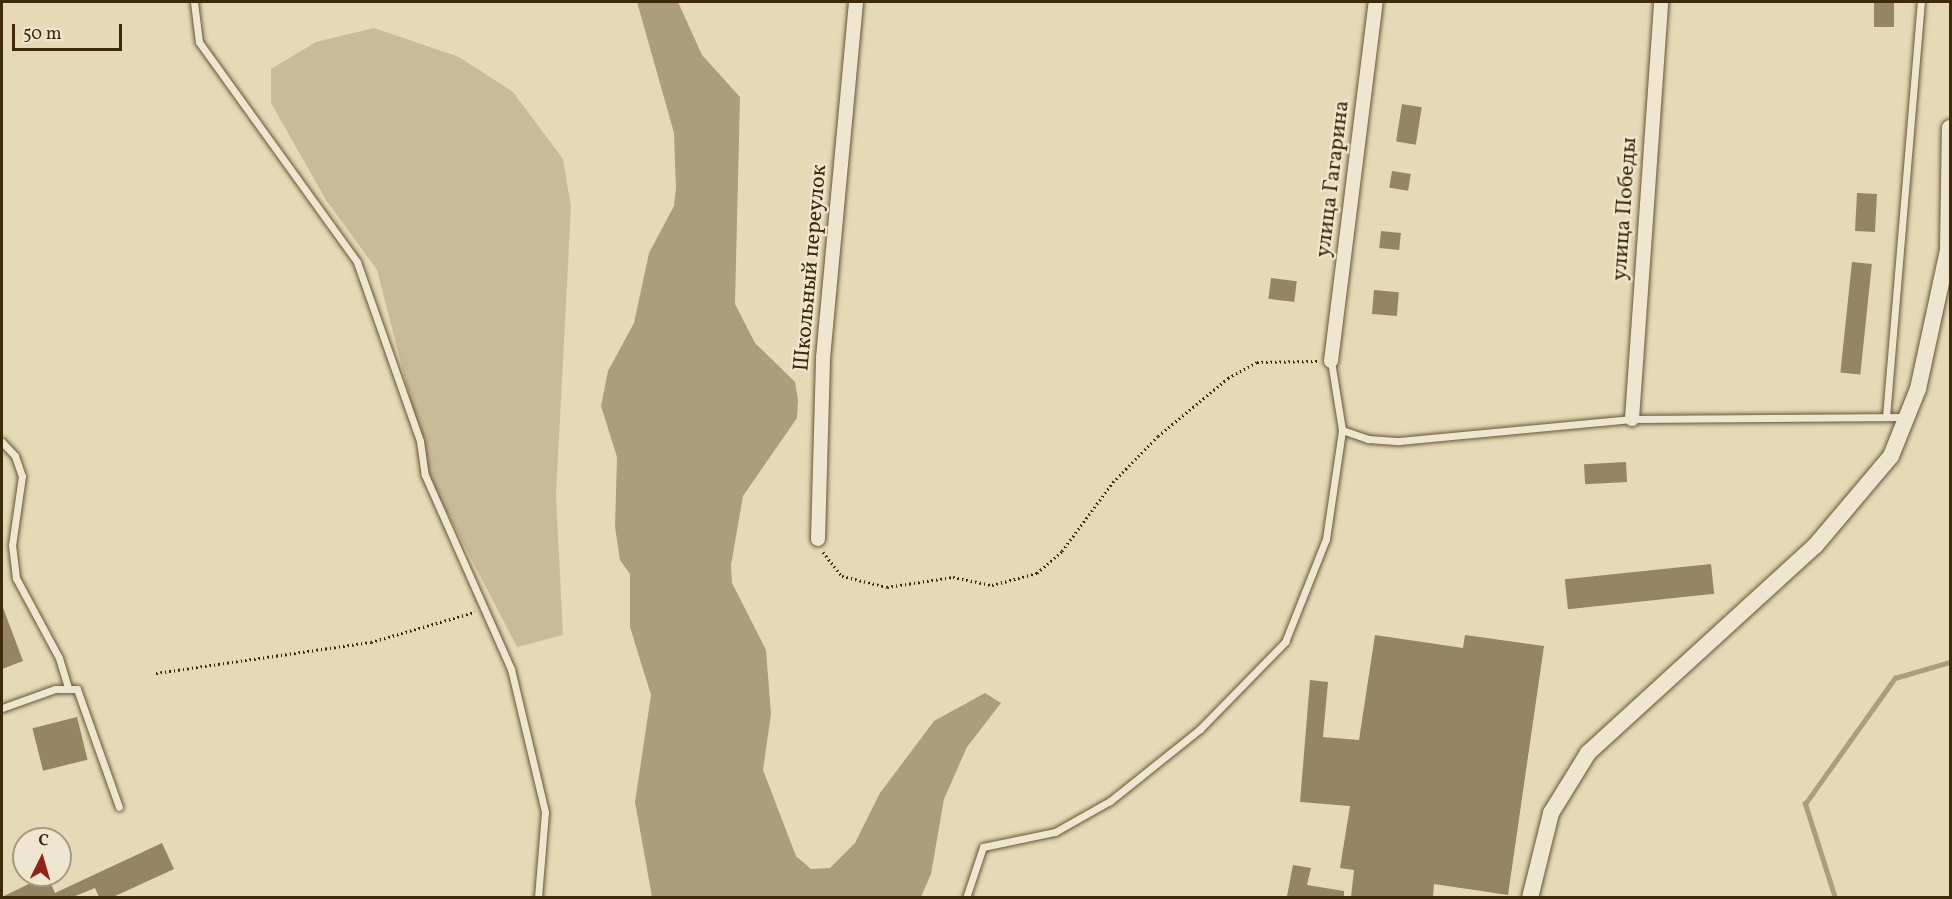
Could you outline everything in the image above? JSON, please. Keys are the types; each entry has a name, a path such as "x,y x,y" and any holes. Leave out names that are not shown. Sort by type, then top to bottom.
{"street":[{"name":"Школьный переулок","path":"818,539 823,358 856,2"},
{"name":"улица Гагарина","path":"1331,361 1376,2"},
{"name":"улица Победы","path":"1632,418 1660,2"},
{"path":"1530,897 1551,813 1588,753 1852,508 1891,456 1909,417 1949,250 1950,128"}],"lane":[{"path":"194,2 198,42 357,262 420,441 425,475 489,612 511,669 545,812 538,897"},
{"path":"1886,417 1921,2"},
{"path":"966,897 983,847 1055,832 1110,801 1200,729 1286,642 1326,539 1342,430 1331,361"},
{"path":"1342,430 1399,441 1632,418 1909,417"},
{"path":"2,442 15,456 22,476 12,545 16,578 59,658 68,687 83,698 119,807"},
{"path":"2,708 68,687"}],"path":[{"path":"818,539 826,560 842,576 863,583 887,587 953,577 992,585 1014,581 1037,573 1062,551 1113,482 1228,378 1257,362 1331,361"},
{"path":"156,673 371,642 489,612"}],"shaded area":[{"path":"637,2 678,2 702,55 740,97 735,304 755,343 795,382 798,400 797,418 743,496 731,565 732,583 766,650 771,714 763,770 796,856 811,869 830,868 855,843 880,793 934,721 985,693 1001,703 967,747 944,799 931,874 921,897 652,897 635,802 651,695 630,627 630,574 620,560 615,527 617,457 601,406 608,371 634,323 649,253 674,206 676,188 674,133"},
{"path":"374,28 459,57 513,92 563,159 571,207 556,495 563,635 517,647 432,483 377,270 326,200 271,103 271,69 316,42"}],"building":[{"path":"1874,2 1894,2 1894,27 1874,27"},
{"path":"1402,104 1422,107 1416,145 1396,142"},
{"path":"1392,171 1411,174 1408,191 1389,188"},
{"path":"1857,193 1877,194 1875,232 1855,231"},
{"path":"1381,231 1401,233 1399,250 1379,248"},
{"path":"1852,262 1872,264 1860,374 1840,372"},
{"path":"1271,278 1297,281 1294,302 1268,299"},
{"path":"1374,290 1399,292 1397,316 1372,314"},
{"path":"1626,462 1627,482 1585,484 1584,464"},
{"path":"1711,564 1714,594 1568,609 1565,579"},
{"path":"2,605 23,661 2,669"},
{"path":"1375,635 1463,648 1465,635 1544,646 1508,895 1434,884 1433,897 1351,897 1354,870 1340,868 1350,806 1300,802 1310,680 1328,682 1323,737 1359,740"},
{"path":"77,717 88,760 43,771 32,728"},
{"path":"162,843 174,869 113,897 99,897 95,888 73,897 2,897 22,887 52,887 55,893"},
{"path":"1293,865 1311,868 1307,885 1344,891 1344,897 1287,896"}],"waterway":[{"path":"1835,898 1805,804 1895,678 1950,662"}]}
